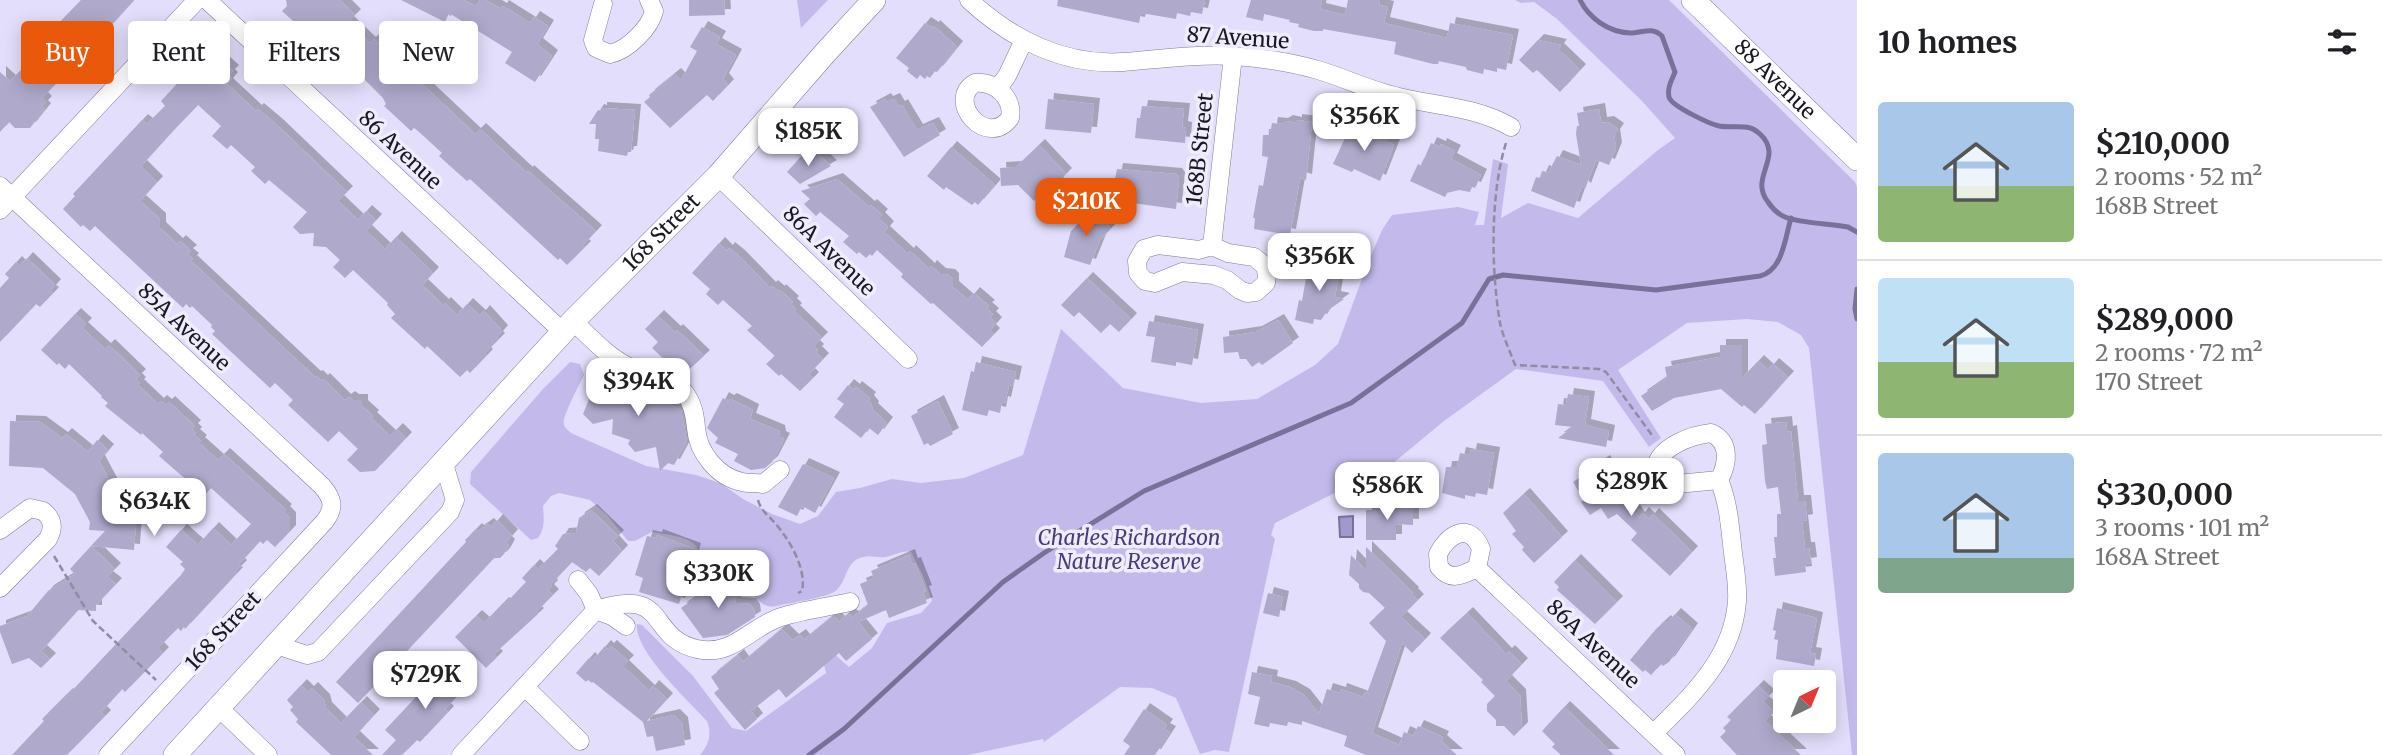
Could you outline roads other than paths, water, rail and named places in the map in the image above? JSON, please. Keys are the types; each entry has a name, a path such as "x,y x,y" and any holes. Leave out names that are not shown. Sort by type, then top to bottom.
{"main road":[{"name":"168 Street","path":"175,755 568,326 718,176 874,0"},
{"name":"88 Avenue","path":"1693,0 1857,159"}],"street":[{"path":"4,198 197,0"},
{"name":"86 Avenue","path":"207,0 568,326 615,359 639,371 666,379 681,389 692,404 698,442 709,461 729,477 761,489 780,470"},
{"path":"606,2 593,40 596,48 610,54 622,49 648,24 654,11 649,0"},
{"name":"87 Avenue","path":"970,0 994,22 1024,40 1059,54 1093,61 1123,62 1180,55 1233,56 1306,67 1396,96 1487,114 1511,127"},
{"path":"998,88 1007,76 1024,40"},
{"name":"168B Street","path":"1212,246 1233,56"},
{"name":"86A Avenue","path":"718,176 908,359"},
{"name":"85A Avenue","path":"4,198 322,486 332,504"},
{"path":"1150,246 1194,250 1212,246 1261,261 1268,275 1264,286 1256,292 1247,293 1214,275 1182,272 1155,283 1145,281 1138,273 1138,257 1150,246"},
{"path":"1654,733 1712,670 1726,646 1737,601 1727,499 1719,480 1726,449 1722,439 1715,434 1702,435 1665,451 1656,466 1660,477 1667,483 1677,485 1719,480"},
{"path":"276,645 307,655 318,652 450,512 455,500 443,461"},
{"name":"168 Street","path":"108,755 320,526 332,504"},
{"path":"0,530 30,508 43,511 52,522 48,539 0,588"},
{"name":"86A Avenue","path":"1477,568 1676,755"},
{"path":"578,580 589,594 596,610 612,616 626,626"},
{"path":"461,755 596,610 623,603 639,604 651,611 681,643 699,649 715,650 737,644 780,617 852,602"},
{"path":"525,688 580,741"},
{"path":"218,707 268,755"}],"waterway":[{"path":"1580,0 1594,18 1607,27 1630,33 1651,31 1662,36 1675,72 1669,87 1669,97 1676,105 1714,125 1746,127 1760,134 1767,142 1769,151 1763,176 1763,193 1778,213 1791,219 1848,227 1857,232"},
{"path":"809,755 844,729 1003,582 1044,553 1144,491 1351,403 1462,323 1489,279 1503,275 1656,290 1760,276 1768,273 1778,260 1791,218"},
{"path":"1857,289 1857,319"}],"park label":[{"name":"Charles Richardson Nature Reserve","path":"1129,550"}]}
